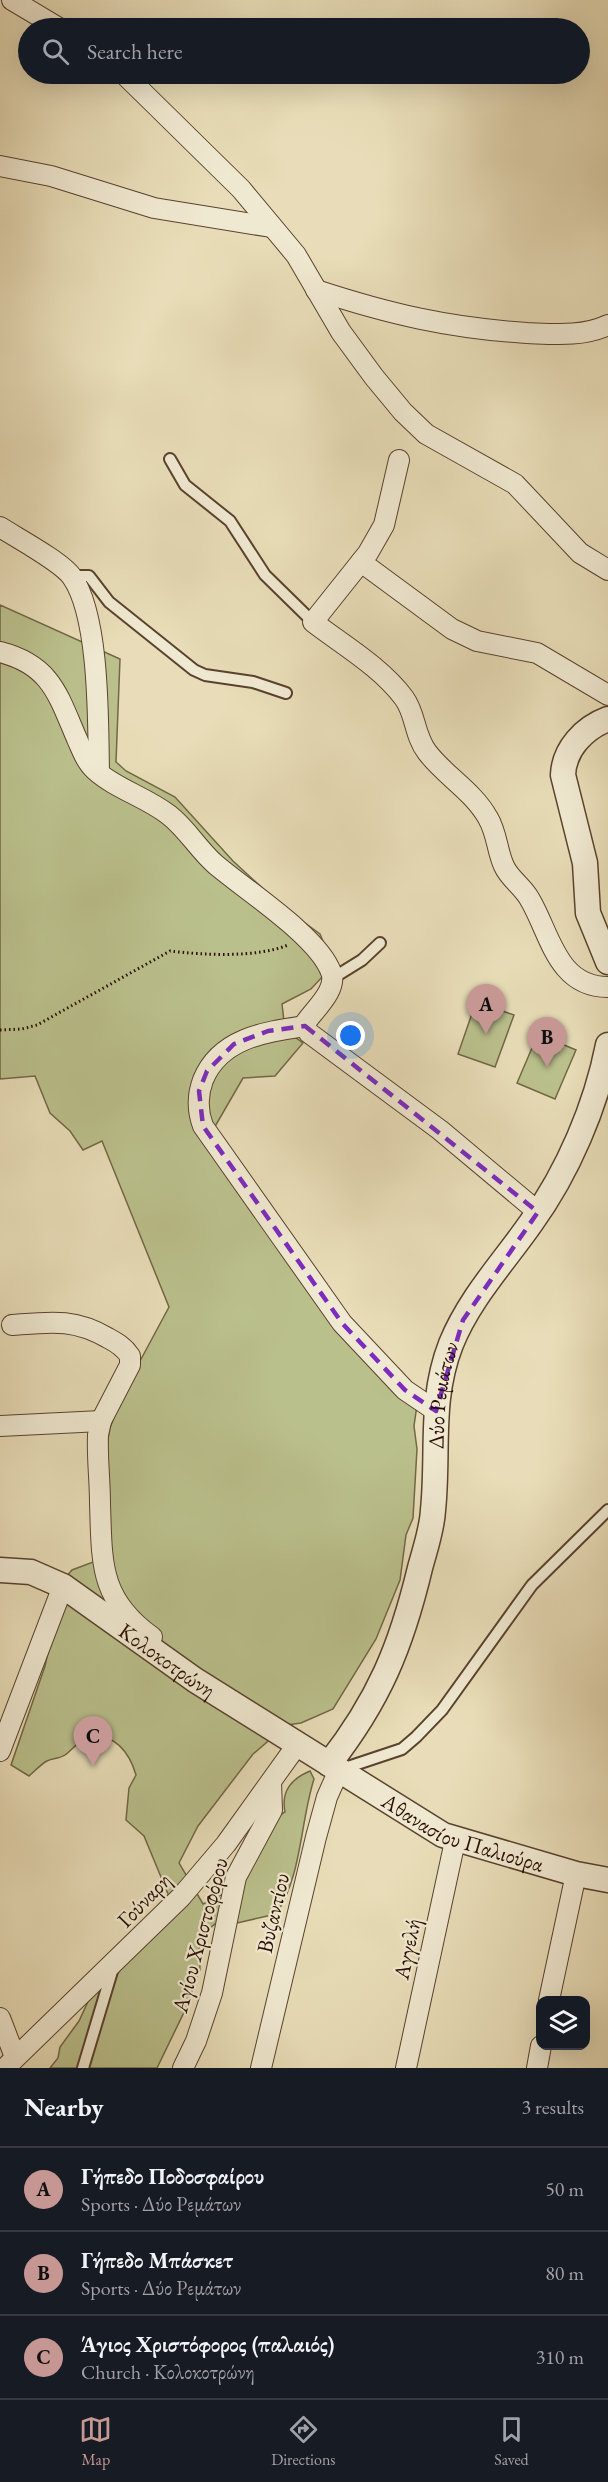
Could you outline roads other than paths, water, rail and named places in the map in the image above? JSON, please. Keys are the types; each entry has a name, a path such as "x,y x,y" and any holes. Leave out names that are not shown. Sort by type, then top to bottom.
{"street":[{"path":"12,0 42,18"},
{"path":"134,84 241,189 296,255 361,359 414,424 426,434 515,484 580,553 608,570"},
{"path":"0,166 51,176 154,208 271,227"},
{"path":"316,290 414,320 456,326 562,335 608,325"},
{"path":"399,460 384,525 361,562 313,622 374,669 404,698 410,708 418,739 427,752 480,806 489,819 505,868 530,899 556,955 579,979 608,987"},
{"path":"0,527 72,576 89,625 98,719 99,773"},
{"path":"361,562 469,638 537,653 608,694"},
{"path":"0,652 33,664 46,676 56,690 89,764 99,773 167,813 184,828 216,864 310,943 327,963 333,978 327,994 304,1026 252,1036 220,1054 207,1071 199,1091 198,1112 203,1126 342,1323 405,1389 436,1412"},
{"path":"608,719 591,728 577,741 567,756 563,775 585,863 588,913 608,962"},
{"path":"304,1026 309,1033 440,1130 538,1212"},
{"name":"Δύο Ρεμάτων","path":"334,1767 383,1682 406,1620 433,1512 436,1412 442,1370 463,1320 538,1212 575,1144 607,1056"},
{"path":"12,1325 72,1323 93,1329 126,1350 130,1356 130,1365 101,1421 97,1451 102,1561 110,1592 134,1623 206,1674 218,1695"},
{"path":"0,1426 101,1421"},
{"name":"Κολοκοτρώνη","path":"0,1570 31,1572 63,1586 218,1695 334,1767"},
{"path":"0,1751 63,1586"},
{"name":"Γούναρη","path":"10,2062 113,1966 201,1875 297,1745"},
{"name":"Αθανασίου Παλιούρα","path":"334,1767 455,1841 576,1874 608,1880"},
{"name":"Βυζαντίου","path":"261,2068 334,1767"},
{"name":"Αγίου Χριστοφόρου","path":"183,2068 196,2041 212,1993 236,1877 272,1810 271,1782"},
{"name":"Αγγελή","path":"406,2068 455,1841"},
{"path":"550,1996 576,1874"},
{"path":"0,2022 10,2062"},
{"path":"537,2068 540,2050"}],"lane":[{"path":"170,459 185,485 230,522 265,575 313,622"},
{"path":"72,576 89,576 109,602 194,670 212,676 252,682 286,693"},
{"path":"333,978 362,960 380,943"},
{"path":"334,1767 402,1749 416,1737 442,1710 532,1584 608,1510"},
{"path":"83,2068 113,1966"}],"place":[{"name":"Γήπεδο Ποδοσφαίρου","path":"486,1034"},
{"name":"Γήπεδο Μπάσκετ","path":"547,1067"},
{"name":"Άγιος Χριστόφορος (παλαιός)","path":"93,1766"}]}
